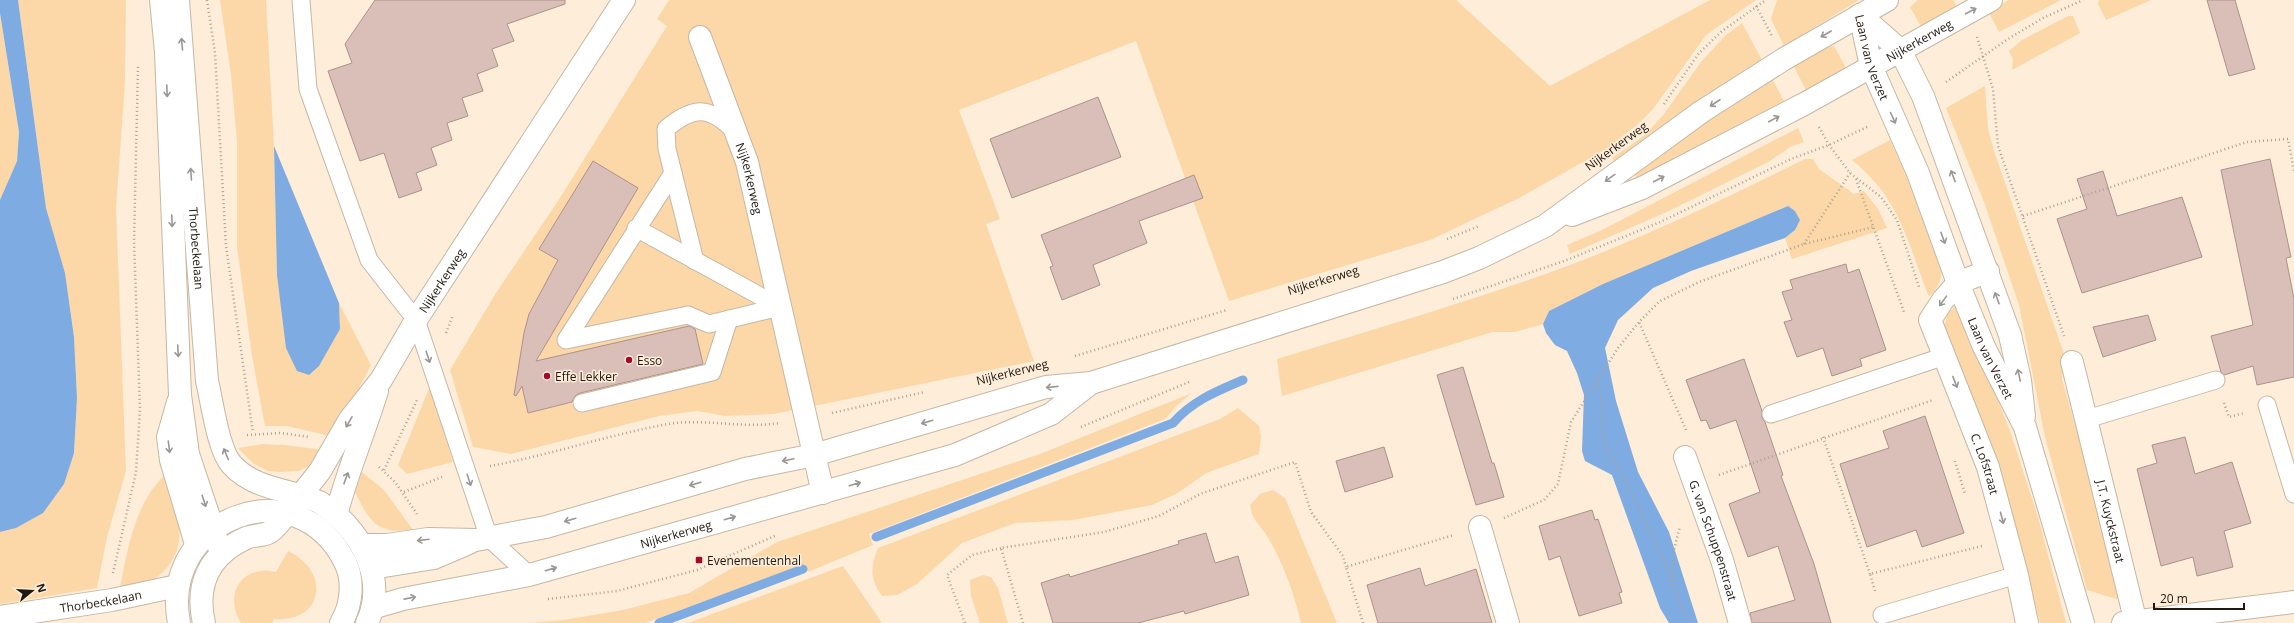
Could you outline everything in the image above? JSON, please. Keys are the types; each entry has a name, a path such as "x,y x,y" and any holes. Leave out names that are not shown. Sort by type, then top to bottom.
{"street":[{"name":"Thorbeckelaan","path":"161,0 166,52 180,395 188,454 221,553"},
{"name":"Thorbeckelaan","path":"178,0 208,381 221,441 230,463 253,482 301,495"},
{"name":"Nijkerkerweg","path":"221,553 248,537 270,532 320,471 350,419 381,380 416,320 624,0"},
{"name":"Nijkerkerweg","path":"1545,226 1701,112 1784,59 1887,0"},
{"name":"Nijkerkerweg","path":"363,545 388,545 428,539 482,539 546,527 745,469 814,455 1046,388 1091,383 1443,272 1479,258 1545,226 1642,188 1806,103 1991,0"},
{"name":"Laan van Verzet","path":"1860,15 1900,50 1923,96 1988,271 2010,335 2020,380 2025,427 2083,623"},
{"name":"Laan van Verzet","path":"1860,15 1871,66 1918,173 1958,283 1984,347 2025,427"},
{"name":"Nijkerkerweg","path":"700,37 747,162 823,493"},
{"path":"1930,320 1943,300 1958,283 1988,271"},
{"name":"C. Lofstraat","path":"1930,320 1988,467 2017,575 2027,623"},
{"name":"J.T. Kuyckstraat","path":"2072,362 2087,418 2131,622"},
{"name":"Nijkerkerweg","path":"336,515 344,484 366,427 381,380"},
{"name":"Nijkerkerweg","path":"370,615 404,599 529,575 955,455 1051,414 1091,383"},
{"name":"Thorbeckelaan","path":"180,395 168,437 171,460 196,544"},
{"name":"G. van Schuppenstraat","path":"1685,458 1722,560 1740,623"},
{"path":"301,495 321,503 336,515 349,527 363,545 372,568 374,587 370,615"},
{"path":"179,623 176,607 177,586 181,571 196,544 213,529 230,518 248,512 267,511 286,513 307,521 329,538 347,567 351,584 350,600 341,623"},
{"path":"1480,527 1508,623"},
{"name":"Nijkerkerweg","path":"347,567 372,568 434,558 482,539"},
{"path":"204,623 200,607 202,587 209,569 221,553"},
{"name":"Thorbeckelaan","path":"0,617 112,600 177,586"},
{"path":"2131,622 2294,602"}],"lane":[{"name":"Nijkerkerweg","path":"301,0 308,89 369,260 416,320 466,471 482,539 529,575"},
{"path":"695,261 667,149 666,129 680,117 697,111 711,114 724,120 737,134"},
{"path":"673,173 636,228 566,340 688,315 709,324 780,307"},
{"path":"636,228 780,307"},
{"path":"582,403 712,372 729,318"},
{"path":"1771,414 1945,356"},
{"path":"2087,418 2216,380"},
{"path":"2267,405 2294,494"},
{"path":"1882,615 2017,575"}],"path":[{"path":"207,0 215,53 226,246 253,433"},
{"path":"1663,106 1699,52 1722,31 1766,0"},
{"path":"1985,57 2008,39 2043,18 2083,0"},
{"path":"1966,14 1985,57 1993,89 1998,146 2072,362"},
{"path":"112,600 113,575 136,472 140,409 134,242 138,59"},
{"path":"2023,216 2247,142 2288,139 2294,171"},
{"path":"1450,300 1564,261 1622,238 1658,223 1791,158 1829,145 1850,173 1881,197 1897,220 1930,320"},
{"path":"1804,244 1850,173"},
{"path":"1446,240 1482,225"},
{"path":"1346,568 1480,527 1522,511 1544,500 1558,484 1571,422 1618,348 1639,322 1660,301 1699,282 1804,244 1874,227"},
{"path":"1074,356 1231,308"},
{"path":"1639,322 1689,437 1685,458"},
{"path":"1102,418 1191,382"},
{"path":"1596,382 1602,396 1602,432 1609,454 1629,487 1664,560 1672,585 1691,623"},
{"path":"404,492 433,480 466,471 529,459 668,424 696,421 739,424 770,424 806,418 928,392"},
{"path":"1823,437 1870,574 1882,615"},
{"path":"965,623 947,575 972,555 1001,548 1104,532 1158,516 1200,494 1295,462 1311,512 1343,556 1363,623"},
{"path":"1672,585 1674,550 1681,522"},
{"path":"1870,574 1982,546"},
{"path":"1001,548 1023,623"}],"shaded area":[{"path":"18,0 126,0 125,82 116,208 126,471 107,537 97,588 0,604 0,532 16,528 74,453 77,398 74,337 65,273 46,208"},
{"path":"220,0 266,0 274,146 277,275 340,329 339,303 371,365 334,437 287,426 265,426 252,356 237,247 237,141 231,75"},
{"path":"669,0 1456,0 1550,86 1710,0 1756,0 1706,35 1653,109 1638,124 1606,149 1519,198 1430,240 1229,301 1136,41 959,110 1000,219 986,224 1034,361 774,414 725,416 697,411 659,416 511,454 473,447 450,370 496,293 558,201 667,26 657,19"},
{"path":"1777,0 1859,0 1784,46 1771,19"},
{"path":"1918,0 1953,0 1958,8 1922,28 1910,7"},
{"path":"2009,0 2061,0 1999,32 1988,11"},
{"path":"2099,0 2151,0 2106,20 2098,4"},
{"path":"0,13 19,132 17,161 0,200"},
{"path":"2068,16 2073,16 2080,33 2012,70 2013,59 2009,51 2022,40"},
{"path":"1742,23 1762,60 1618,163 1612,158 1645,135 1664,114 1701,62 1726,35"},
{"path":"1834,46 1847,70 1807,92 1792,63 1822,48"},
{"path":"1770,75 1785,103 1637,179 1634,173"},
{"path":"1985,86 1988,129 1994,151 2064,354 2062,379 2104,526 2123,601 2087,590 2045,437 2019,305 1984,202 1946,108"},
{"path":"1798,128 1804,142 1790,147 1770,161 1669,211 1570,254 1567,245 1600,231"},
{"path":"1890,140 1943,258 1941,278 1937,288 1930,296 1928,295 1907,238 1892,205 1868,175 1852,160"},
{"path":"1805,159 1813,159 1819,169 1854,194 1864,191 1878,209 1887,228 1792,259 1785,238 1795,230 1788,206 1603,284 1549,311 1543,324 1515,332 1493,332 1282,396 1277,359 1483,295 1583,260 1680,219"},
{"path":"1956,305 1962,308 2010,431 2038,517 2066,623 2040,623 2005,487 1989,437 1944,328 1947,315"},
{"path":"430,386 453,462 407,474 398,465"},
{"path":"1192,393 1176,406 1165,419 869,534 873,545 808,572 805,564 645,623 529,623 564,620 623,610 689,593 777,542 1040,454"},
{"path":"1238,408 1259,426 1261,437 1259,454 1206,473 1178,493 1152,505 1073,520 1015,523 962,543 917,584 897,595 882,596 875,584 872,573 878,548 1220,419"},
{"path":"263,444 323,450 309,466 299,471 268,471 254,464 238,448"},
{"path":"362,472 384,490 413,530 400,531 382,528 370,518 355,492"},
{"path":"164,476 180,531 177,551 167,568 151,581 139,586 120,588 129,543 139,514 154,487"},
{"path":"1273,490 1285,498 1337,623 1301,623 1292,590 1284,570 1269,539 1255,520 1251,511 1250,505 1260,494"},
{"path":"288,551 302,560 311,571 316,582 316,594 312,605 303,613 291,618 274,619 272,623 241,623 236,612 234,602 235,592 239,584 245,577 254,573 264,571 276,572"},
{"path":"843,566 882,623 688,623"},
{"path":"983,575 991,577 998,588 1008,623 980,623 971,596 970,580"}],"water":[{"path":"0,0 18,0 46,208 65,273 74,337 77,398 74,453 64,484 43,513 16,528 0,532 0,200 17,161 19,132 0,13"},
{"path":"274,146 339,303 340,329 319,366 309,375 297,371 286,348 277,275"},
{"path":"1788,206 1795,211 1800,220 1795,230 1785,238 1691,271 1653,288 1618,320 1605,348 1616,401 1638,472 1669,532 1698,623 1669,623 1660,608 1612,475 1585,461 1582,451 1584,395 1577,373 1567,351 1555,345 1546,333 1543,324 1549,311 1603,284"}],"building":[{"path":"375,0 565,0 565,4 507,24 514,41 492,49 498,66 477,74 483,91 462,98 468,116 447,123 452,140 431,148 437,165 416,173 422,190 399,198 384,153 360,161 328,71 352,63 345,44"},
{"path":"2207,0 2235,0 2255,69 2229,76"},
{"path":"1098,97 1121,157 1012,198 990,139"},
{"path":"2270,159 2291,257 2286,258 2294,299 2294,377 2257,385 2253,366 2224,375 2221,372 2211,336 2253,325 2221,170"},
{"path":"593,161 638,188 536,361 689,326 695,329 703,364 580,393 575,396 572,402 528,413 522,386 516,396 514,395 524,333 529,314 558,260 539,249"},
{"path":"2103,171 2117,216 2182,197 2202,257 2082,293 2057,219 2087,209 2077,179"},
{"path":"1194,175 1203,198 1139,221 1147,243 1093,265 1100,285 1062,300 1050,267 1053,266 1041,235"},
{"path":"1846,264 1848,273 1859,269 1886,350 1860,359 1862,366 1832,376 1823,348 1797,357 1784,322 1792,320 1782,292 1793,289 1790,280"},
{"path":"2148,315 2156,340 2103,357 2093,327"},
{"path":"1744,359 1762,411 1762,418 1765,422 1783,475 1781,476 1814,564 1831,623 1752,623 1750,613 1795,600 1778,546 1748,557 1729,504 1760,492 1736,420 1710,429 1706,420 1701,421 1686,380"},
{"path":"1463,367 1492,463 1494,463 1504,497 1476,505 1437,375"},
{"path":"1925,416 1964,533 1922,547 1916,530 1867,547 1840,464 1889,448 1883,431"},
{"path":"2185,437 2195,474 2232,462 2251,523 2224,531 2233,567 2197,576 2193,557 2161,566 2137,469 2157,463 2152,445"},
{"path":"1384,447 1393,477 1345,492 1336,461"},
{"path":"1592,510 1595,520 1598,519 1622,592 1619,593 1622,603 1579,616 1560,556 1549,560 1539,526"},
{"path":"1206,533 1215,563 1238,556 1249,595 1185,614 1184,611 1138,623 1053,623 1041,583 1069,574 1070,577 1179,544 1178,541"},
{"path":"1420,568 1425,586 1476,569 1492,623 1378,623 1367,585"}],"waterway":[{"path":"876,537 1173,423 1180,415 1205,397 1243,380"},
{"path":"659,623 803,569"}],"place":[{"name":"Esso","path":"629,360"},
{"name":"Effe Lekker","path":"547,376"},
{"name":"Evenementenhal","path":"699,560"}]}
